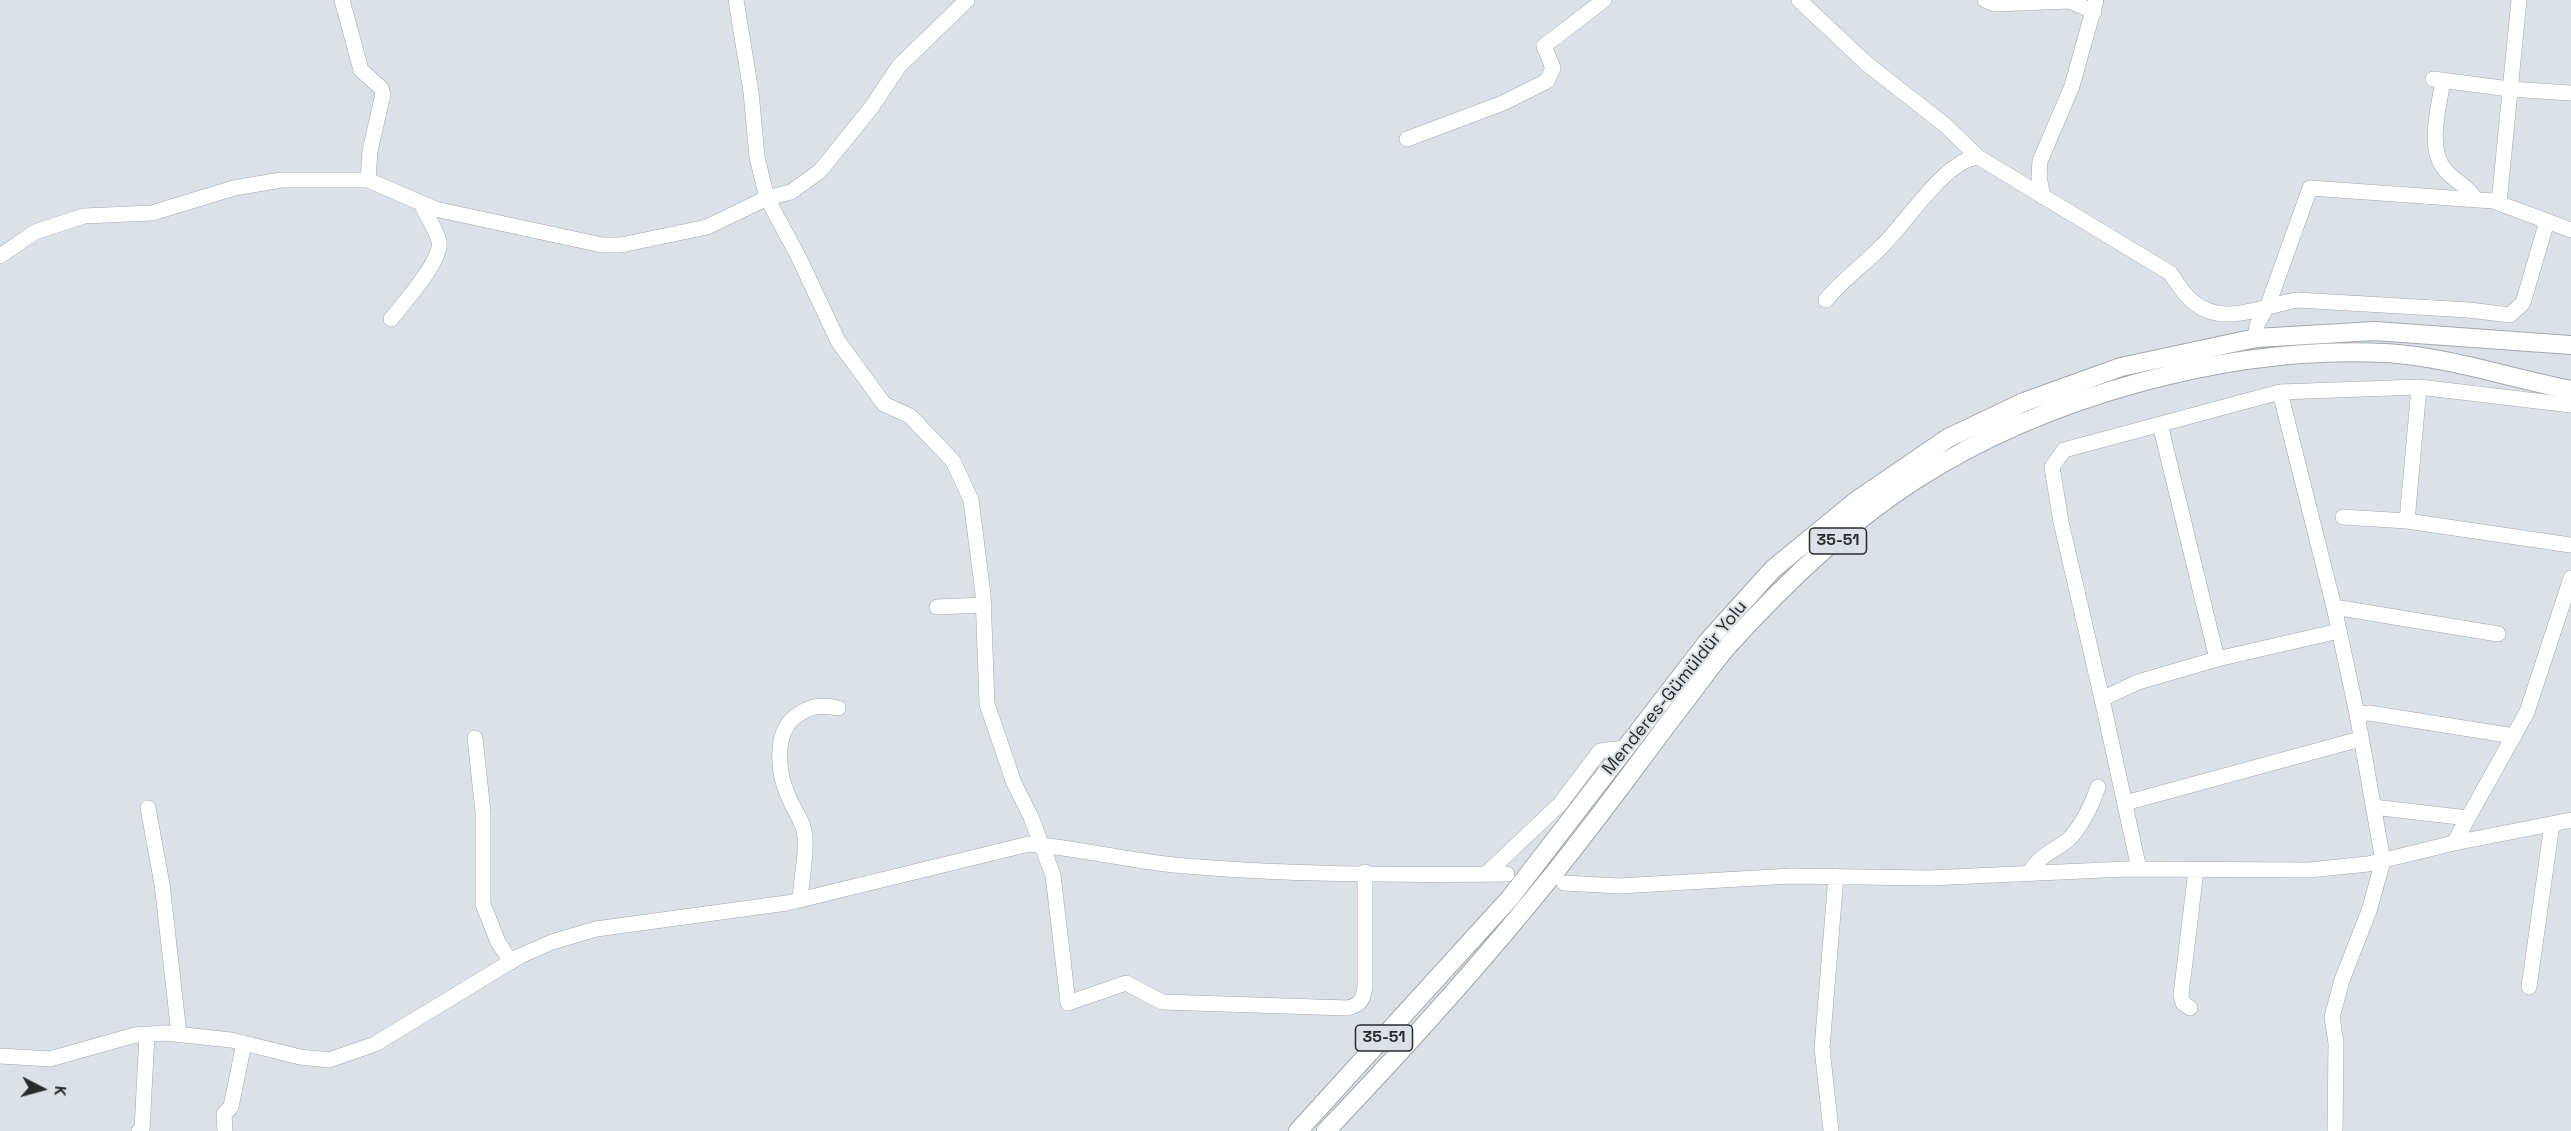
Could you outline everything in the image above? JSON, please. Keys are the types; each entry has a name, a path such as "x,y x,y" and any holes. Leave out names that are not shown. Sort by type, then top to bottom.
{"main road":[{"name":"Menderes-Gümüldür Yolu","path":"1298,1131 1510,898 1708,641 1773,570 1856,501 1948,438 2024,402 2121,367 2256,338 2375,331 2571,345"},
{"name":"Menderes-Gümüldür Yolu","path":"1326,1131 1488,955 1559,868 1724,651 1779,592 1823,553 1869,514 1940,465 1995,435 2075,403 2172,374 2235,361 2303,354 2384,353 2430,357 2571,390"}],"street":[{"path":"342,0 361,70 381,88 383,94 369,151 368,180"},
{"path":"736,0 751,92 757,157 767,198 799,258 838,341 860,374 884,404 910,416 953,461 971,500 984,605 987,704 1014,783 1053,875 1068,1003 1126,983 1162,1002 1347,1008 1357,1006 1364,999 1365,986 1365,872"},
{"path":"0,256 35,232 84,216 152,213 262,181 368,180 435,209 602,245 621,245 707,227 767,198 791,192 820,171 865,116 899,66 967,0"},
{"path":"1407,139 1503,103 1547,81 1553,68 1544,46 1604,0"},
{"path":"1799,0 1867,64 1945,125 1977,157 2170,273 2190,299 2212,314 2240,315 2268,305 2296,300 2510,315 2523,303 2547,221"},
{"path":"1985,0 1995,4 2070,1 2095,6 2072,86 2040,161 2039,177 2043,197"},
{"path":"2499,203 2519,0"},
{"path":"2476,200 2472,192 2438,161 2435,139 2438,80 2509,89 2571,93"},
{"path":"1826,300 1843,279 1882,247 1950,170 1967,158 1977,157"},
{"path":"2256,338 2257,325 2268,305 2310,188 2499,203 2571,230"},
{"path":"391,319 435,260 439,248 438,239 421,203"},
{"path":"2408,521 2419,387"},
{"path":"2139,869 2061,522 2052,467 2064,450 2280,392 2419,387 2571,405"},
{"path":"2280,392 2334,608 2357,714 2383,861 2368,911 2342,980 2332,1017 2336,1043 2335,1131"},
{"path":"2160,424 2217,659"},
{"path":"2343,517 2408,521 2571,545"},
{"path":"2454,843 2528,712 2571,578"},
{"path":"937,607 984,605"},
{"path":"2334,608 2498,634"},
{"path":"2102,699 2138,682 2217,659 2338,631"},
{"path":"800,900 804,828 788,797 781,771 781,735 791,721 806,709 823,705 838,708"},
{"path":"2357,714 2369,713 2514,736"},
{"path":"475,738 483,812 483,903 498,942 510,962"},
{"path":"2126,803 2360,739"},
{"path":"1486,874 1560,804 1600,751 1625,748"},
{"path":"2031,872 2037,860 2070,838 2092,806 2098,787"},
{"path":"2373,807 2468,818"},
{"path":"148,808 162,884 179,1034"},
{"path":"1564,883 1619,886 1768,877 1929,878 2139,869 2309,870 2383,861 2454,843 2571,820"},
{"path":"2529,987 2552,824"},
{"path":"0,1056 50,1059 135,1035 179,1034 244,1043 300,1057 329,1060 375,1044 510,962 552,942 596,929 800,900 1029,844 1123,859 1286,874 1365,872 1507,874"},
{"path":"2190,1008 2183,1002 2181,995 2196,870"},
{"path":"1831,1131 1822,1048 1836,876"},
{"path":"140,1131 142,1130 147,1034"},
{"path":"225,1131 224,1114 231,1107 244,1043"}]}
